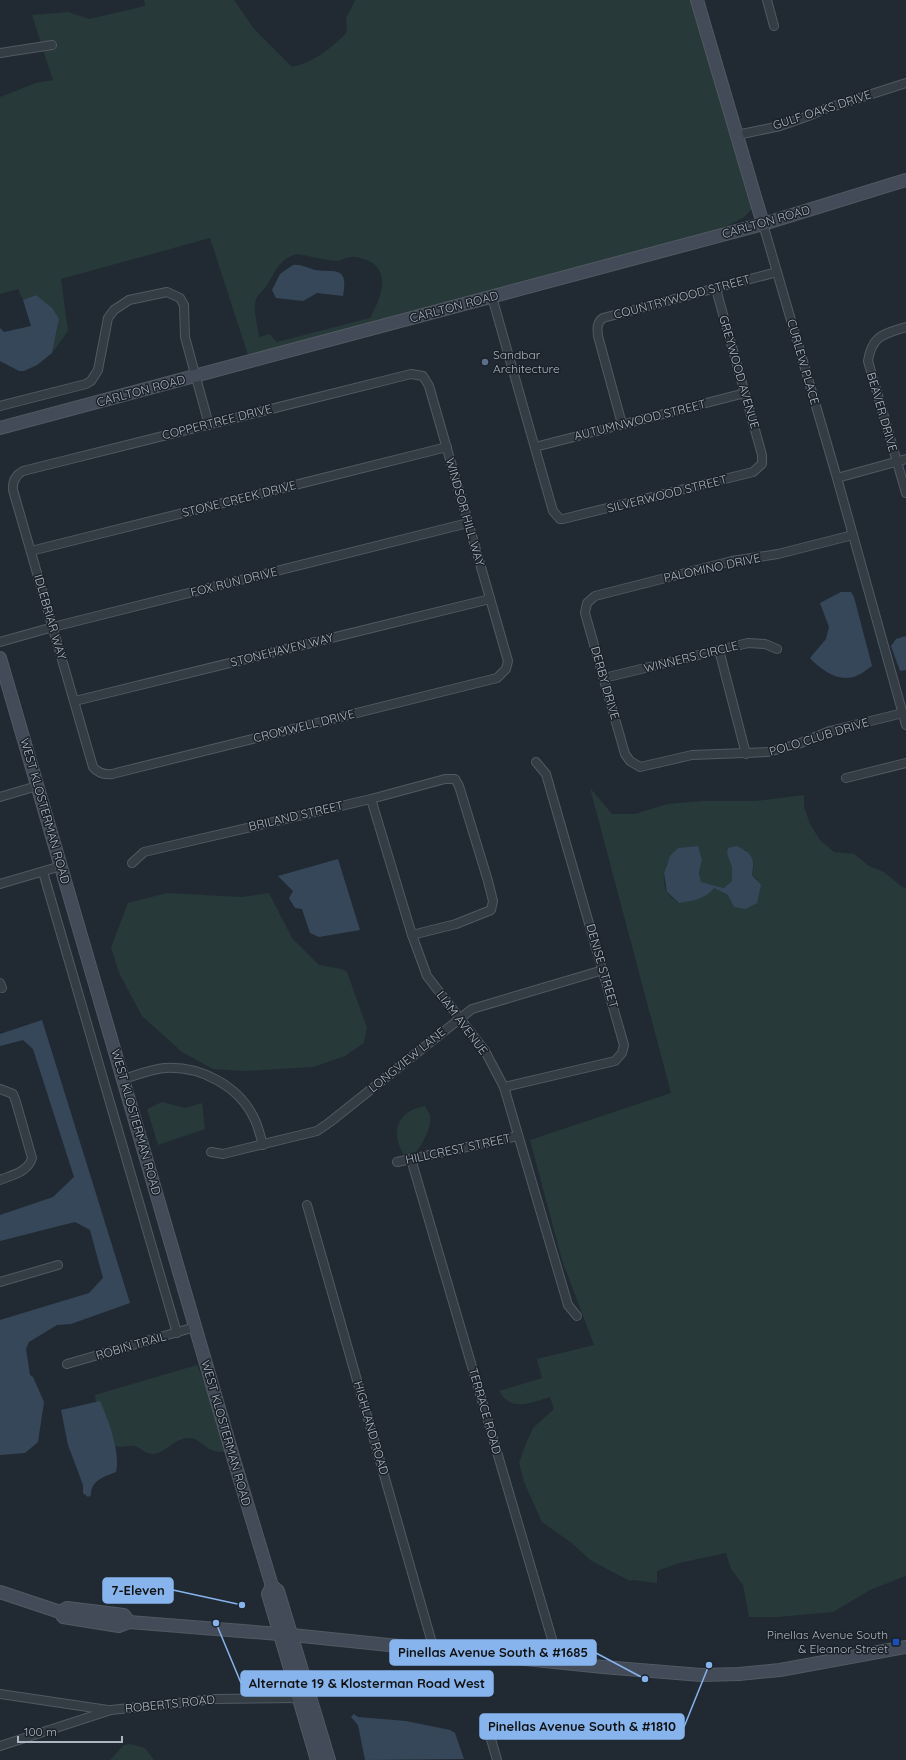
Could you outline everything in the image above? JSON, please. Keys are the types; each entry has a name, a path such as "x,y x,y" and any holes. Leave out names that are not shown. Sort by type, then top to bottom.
{"street":[{"name":"CURLEW PLACE","path":"697,0 837,478 906,724"},
{"path":"767,0 774,26"},
{"path":"0,53 52,45"},
{"name":"GULF OAKS DRIVE","path":"737,135 780,126 825,109 906,83"},
{"name":"CARLTON ROAD","path":"0,428 763,224 906,180"},
{"name":"COUNTRYWOOD STREET","path":"622,424 597,333 598,324 603,318 777,272"},
{"name":"GREYWOOD AVENUE","path":"716,289 762,456"},
{"path":"0,406 86,384 91,381 98,370 110,314 120,304 129,300 162,292 176,295 184,305 185,337 209,425"},
{"path":"492,297 535,447"},
{"name":"BEAVER DRIVE","path":"906,327 882,334 872,345 868,361 906,493"},
{"name":"COPPERTREE DRIVE","path":"23,470 411,374"},
{"name":"WINDSOR HILL WAY","path":"411,374 423,376 427,381 508,661"},
{"name":"AUTUMNWOOD STREET","path":"535,447 745,393"},
{"name":"STONE CREEK DRIVE","path":"31,550 447,447"},
{"name":"SILVERWOOD STREET","path":"535,447 554,511 560,519 570,519 753,472 762,464 762,456"},
{"path":"837,478 906,459"},
{"name":"IDLEBRIAR WAY","path":"23,470 15,478 13,486 93,766"},
{"name":"FOX RUN DRIVE","path":"0,642 53,627 468,523"},
{"name":"PALOMINO DRIVE","path":"595,596 732,561 778,554 853,534"},
{"name":"DERBY DRIVE","path":"595,596 588,603 585,613 625,754 630,761 640,767"},
{"name":"STONEHAVEN WAY","path":"75,701 490,599"},
{"name":"WINNERS CIRCLE","path":"604,678 753,643 765,644 778,649"},
{"path":"719,650 746,754"},
{"name":"WEST KLOSTERMAN ROAD","path":"0,658 272,1586 268,1594 286,1635"},
{"name":"CROMWELL DRIVE","path":"93,766 100,772 112,774 497,678 504,672 508,661"},
{"name":"POLO CLUB DRIVE","path":"640,767 692,755 763,753 798,744 830,731 903,713"},
{"name":"DENISE STREET","path":"504,1087 615,1061 624,1050 624,1042 546,774 536,762"},
{"path":"846,778 906,763"},
{"name":"BRILAND STREET","path":"132,863 144,852 445,779 455,779 459,786 488,881 492,901 491,910 456,924 412,935"},
{"path":"0,797 37,786"},
{"name":"LIAM AVENUE","path":"371,798 412,935 426,976 485,1051 504,1087 568,1305 576,1316"},
{"path":"0,884 61,866"},
{"path":"42,872 177,1333"},
{"name":"LONGVIEW LANE","path":"211,1152 223,1154 311,1133 324,1127 459,1019 479,1006 603,970"},
{"path":"124,1079 165,1068 184,1069 206,1075 227,1086 245,1103 255,1120 263,1145"},
{"path":"0,1089 13,1094 15,1098 32,1158 28,1167 24,1170 0,1180"},
{"name":"HILLCREST STREET","path":"397,1162 518,1136"},
{"name":"TERRACE ROAD","path":"411,1159 559,1663"},
{"name":"HIGHLAND ROAD","path":"307,1205 434,1650"},
{"path":"0,1282 58,1265"},
{"name":"ROBIN TRAIL","path":"67,1364 195,1327"},
{"path":"0,1592 60,1612 67,1608 124,1616 129,1622 286,1635 559,1663 701,1675 739,1674 791,1668 906,1647"},
{"path":"286,1635 299,1698 317,1760"},
{"path":"286,1635 329,1760"},
{"path":"0,1694 111,1710"},
{"name":"ROBERTS ROAD","path":"0,1746 111,1710 215,1699 299,1698"},
{"path":"488,1729 496,1760"}],"shaded area":[{"path":"144,0 234,0 254,29 292,67 308,62 322,54 347,32 346,19 355,0 691,0 752,209 743,218 720,229 249,358 210,238 61,279 68,331 52,353 59,319 36,295 23,300 18,289 0,294 0,97 36,83 53,80 43,50 56,48 55,41 41,43 32,15 68,12 89,19 145,6","holes":["297,254 336,261 349,257 356,257 369,261 376,266 380,272 382,287 370,318 277,342 269,334 259,337 255,313 256,299 282,262"]},
{"path":"590,788 612,814 635,814 668,804 702,801 755,801 804,795 804,807 810,824 820,840 834,852 854,854 869,866 884,872 902,887 906,888 906,1576 870,1590 833,1612 778,1617 749,1617 743,1585 731,1569 726,1553 679,1563 657,1571 657,1583 633,1580 630,1581 590,1560 573,1544 542,1522 524,1482 519,1463 525,1446 533,1428 554,1409 550,1397 528,1403 515,1404 504,1398 499,1391 542,1378 537,1359 594,1345 562,1260 530,1140 671,1093","holes":["698,847 702,859 699,873 701,882 725,888 732,881 732,866 727,854 744,849 753,860 752,875 758,880 728,895 714,888 703,897 679,903 667,892 664,880 665,868 678,848"]},
{"path":"167,893 242,897 269,893 292,938 319,965 342,969 347,972 367,1028 364,1043 345,1056 313,1067 244,1071 213,1069 182,1052 142,1016 119,973 111,947 128,903"},
{"path":"162,1102 186,1108 202,1103 205,1129 158,1145 147,1109"},
{"path":"425,1106 430,1115 428,1131 414,1155 405,1157 398,1140 398,1124 408,1113"},
{"path":"197,1365 217,1416 227,1451 214,1451 193,1438 182,1439 154,1454 148,1453 134,1446 115,1446 105,1412 96,1403 95,1395"},
{"path":"130,1744 145,1748 154,1760 110,1760 124,1745"}],"water":[{"path":"293,265 315,270 339,272 344,279 343,296 317,293 303,301 276,298 272,290 280,274"},
{"path":"36,295 52,308 59,319 52,353 37,365 24,371 19,371 0,361 0,328 4,332 31,326 23,300"},
{"path":"841,592 851,592 854,597 872,666 860,674 850,678 837,677 825,671 810,658 826,639 829,627 820,603"},
{"path":"906,636 906,670 900,671 891,646 896,639"},
{"path":"698,846 702,859 699,873 701,882 724,888 732,881 732,867 727,854 728,848 737,846 750,854 753,860 752,875 761,885 757,903 746,909 734,907 728,895 714,888 703,897 679,903 667,892 664,873 670,856 678,848"},
{"path":"338,859 360,930 319,937 310,933 302,909 295,908 289,898 293,891 278,876"},
{"path":"42,1020 130,1303 71,1324 57,1325 29,1342 26,1349 30,1375 33,1377 44,1402 38,1442 25,1453 0,1455 0,1320 89,1293 103,1278 90,1230 75,1222 0,1241 0,1215 53,1197 74,1177 33,1049 23,1040 0,1046 0,1034"},
{"path":"100,1401 113,1436 117,1456 116,1472 96,1482 93,1486 91,1495 88,1497 83,1493 83,1485 68,1445 61,1410"},
{"path":"354,1714 358,1717 406,1721 450,1730 455,1733 464,1759 365,1760 358,1725 351,1717"}],"place":[{"name":"Sandbar Architecture","path":"485,362"},
{"name":"7-Eleven","path":"242,1605"},
{"name":"Alternate 19 & Klosterman Road West","path":"216,1623"},
{"name":"Pinellas Avenue South & Eleanor Street","path":"896,1642"},
{"name":"Pinellas Avenue South & #1810","path":"709,1665"},
{"name":"Pinellas Avenue South & #1685","path":"645,1679"}]}
